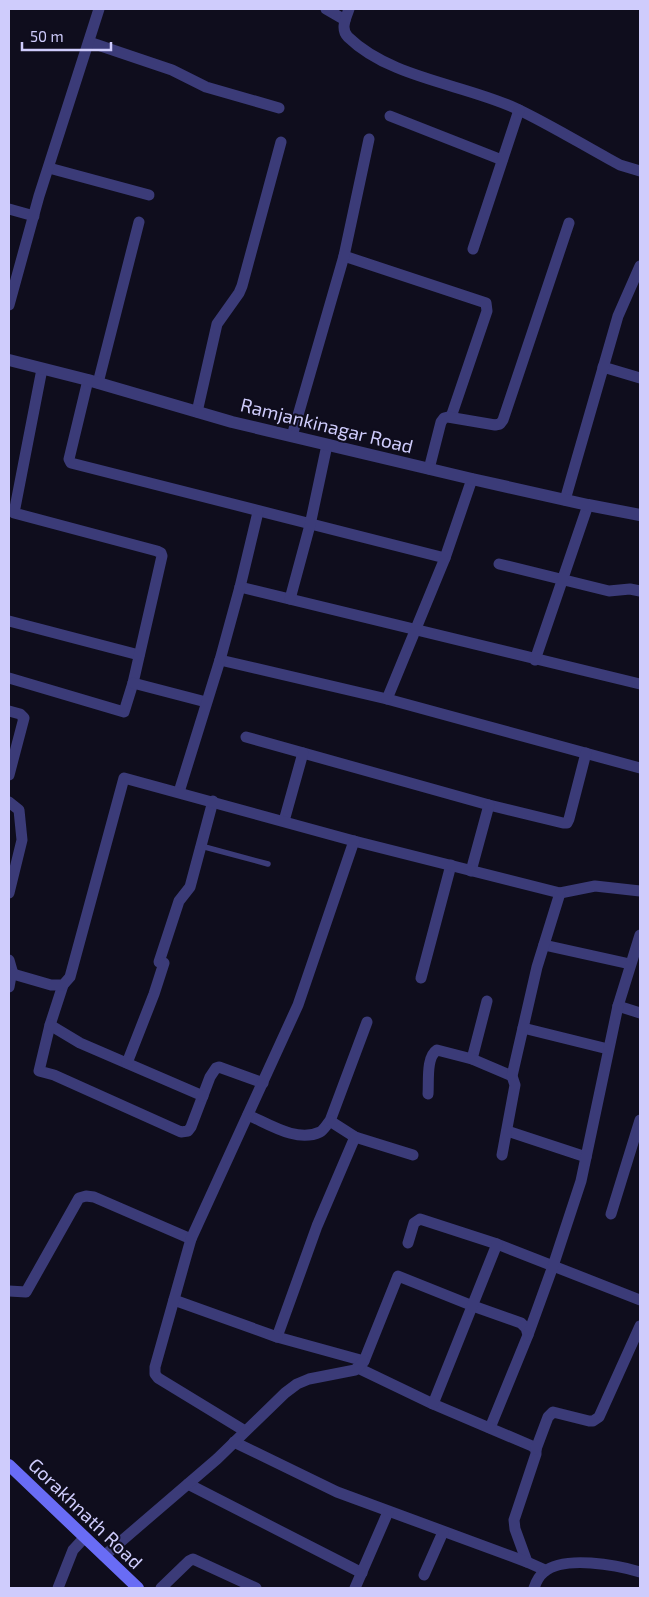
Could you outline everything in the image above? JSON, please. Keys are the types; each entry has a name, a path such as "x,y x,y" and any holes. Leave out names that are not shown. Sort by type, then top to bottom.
{"main road":[{"name":"Gorakhnath Road","path":"9,1465 138,1588"}],"street":[{"path":"9,304 14,264 34,216 100,9"},
{"path":"326,9 347,14 343,27 348,37 388,64 519,110 608,159 640,171"},
{"path":"89,42 172,70 206,87 279,108"},
{"path":"473,249 519,110"},
{"path":"390,116 502,160"},
{"path":"292,436 344,256 368,139"},
{"path":"197,412 217,324 242,286 281,142"},
{"path":"49,168 149,195"},
{"path":"9,209 34,216"},
{"path":"139,222 69,459 71,462 258,512 445,558"},
{"path":"429,469 441,422 444,418 451,417 495,426 504,420 569,223"},
{"path":"344,256 486,303 487,310 451,417"},
{"path":"565,500 618,316 640,266"},
{"name":"Ramjankinagar Road","path":"9,360 197,412 327,445 565,500 640,515"},
{"path":"603,367 640,378"},
{"path":"9,678 121,712 125,710 162,556 161,553 14,513 42,370"},
{"path":"290,599 310,525 327,445"},
{"path":"387,699 445,558 472,479"},
{"path":"534,660 588,505"},
{"path":"179,792 220,660 258,512"},
{"path":"499,564 609,591 630,589 640,591"},
{"path":"240,588 640,684"},
{"path":"9,621 139,655"},
{"path":"220,660 387,699 640,768"},
{"path":"133,683 206,702"},
{"path":"9,711 20,714 24,718 9,775"},
{"path":"246,737 489,805 563,823 567,823 569,819 586,753"},
{"path":"284,821 304,753"},
{"path":"262,1084 218,1067 210,1077 192,1127 188,1131 181,1132 54,1075 39,1071 50,1025 63,985 70,977 124,778 354,841 560,893 595,886 640,891"},
{"path":"127,1063 154,994 161,962 179,901 190,886 213,801"},
{"path":"9,802 19,810 22,840 9,893"},
{"path":"471,871 489,805"},
{"path":"245,1431 158,1378 155,1374 155,1367 191,1239 298,1005 354,841"},
{"path":"421,978 451,866"},
{"path":"502,1155 516,1085 512,1076 544,945 560,893"},
{"path":"490,1428 528,1335 581,1181 618,1006 640,935"},
{"path":"544,945 630,964"},
{"path":"9,960 13,974 9,987"},
{"path":"13,974 51,985 63,985"},
{"path":"472,1059 487,1001"},
{"path":"618,1006 640,1013"},
{"path":"248,1115 294,1135 310,1135 321,1132 330,1120 367,1022"},
{"path":"50,1025 80,1043 203,1096"},
{"path":"523,1028 608,1048"},
{"path":"428,1094 430,1059 433,1052 438,1050 472,1059 512,1076"},
{"path":"330,1120 355,1137 413,1155"},
{"path":"611,1214 640,1120"},
{"path":"506,1130 586,1156"},
{"path":"277,1337 317,1226 355,1137"},
{"path":"9,1291 26,1292 79,1198 94,1197 191,1239"},
{"path":"408,1243 414,1223 420,1219 497,1244 640,1300"},
{"path":"433,1404 497,1244"},
{"path":"361,1365 398,1276 521,1323 526,1328 528,1335"},
{"path":"174,1300 361,1365 433,1404 536,1449"},
{"path":"527,1562 515,1529 514,1520 548,1417 551,1413 559,1413 589,1421 599,1417 640,1326"},
{"path":"104,1556 188,1484 297,1384 361,1365"},
{"path":"234,1442 336,1492 545,1570"},
{"path":"188,1484 362,1573"},
{"path":"356,1588 388,1512"},
{"path":"424,1575 443,1532"},
{"path":"58,1588 73,1550 85,1537"},
{"path":"161,1588 188,1561 193,1559 256,1588"},
{"path":"534,1588 537,1579 545,1570 565,1564 584,1563 618,1566 640,1572"}],"lane":[{"path":"201,846 268,864"}]}
